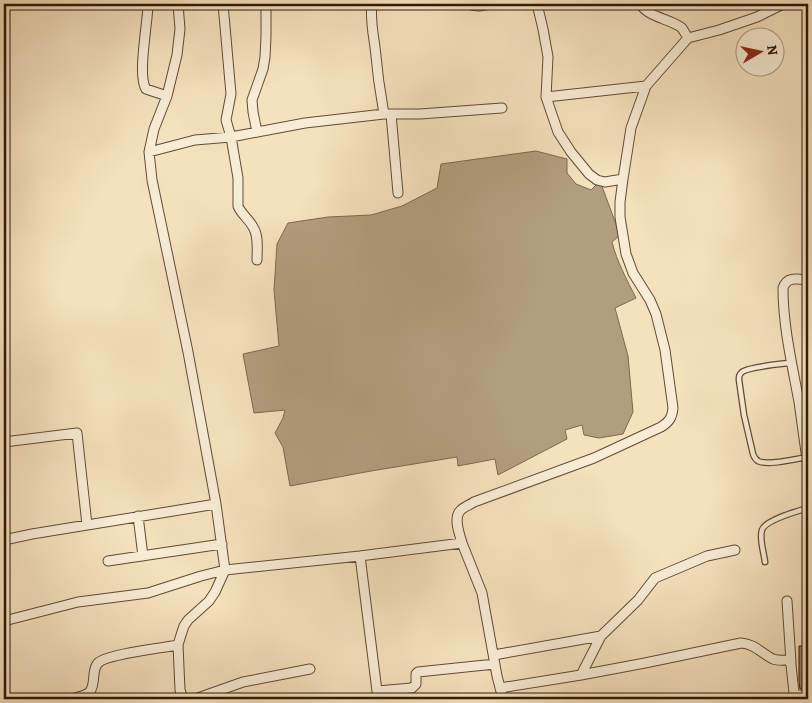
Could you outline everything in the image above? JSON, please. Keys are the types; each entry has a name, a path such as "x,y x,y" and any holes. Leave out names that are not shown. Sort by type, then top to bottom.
{"street":[{"path":"148,4 144,43 143,83 146,89 167,96"},
{"path":"178,4 179,42 177,55 167,96 154,129 149,152 152,180 188,352 226,570 209,601 184,626 178,646 180,690 183,699"},
{"path":"223,4 231,94 226,120 238,178 238,206 255,232 257,260"},
{"path":"257,132 252,100 263,69 265,57 266,4"},
{"path":"372,4 378,84 387,114 398,193"},
{"path":"465,4 479,6 490,4"},
{"path":"537,4 548,56 546,97 558,132 571,152 589,174 597,180 605,182 622,179"},
{"path":"640,4 649,12 682,28 688,38"},
{"path":"503,699 482,593 458,531 460,511 474,502 594,458 661,428 672,416 672,398 666,359 656,314 633,272 626,254 620,216 622,179 631,128 646,86 688,38 757,17 783,4"},
{"path":"546,97 646,86"},
{"path":"149,152 195,140 231,137 305,123 387,114 437,113 502,108"},
{"path":"808,280 791,279 784,283 783,288 790,363 806,431 808,467"},
{"path":"798,399 808,398"},
{"path":"4,442 77,433 88,525"},
{"path":"4,540 216,504"},
{"path":"138,516 143,556"},
{"path":"4,621 78,602 148,593 226,570 462,543"},
{"path":"108,561 222,544"},
{"path":"581,675 601,636 638,600 654,578 707,556 735,550"},
{"path":"360,556 378,695 412,688 416,684 416,674 418,672 495,660 601,636"},
{"path":"787,601 790,662 794,693 796,695 808,694"},
{"path":"500,688 581,675 741,644 751,645 774,659 790,662"},
{"path":"72,699 83,696 92,690 95,668 99,661 116,656 178,646"},
{"path":"195,699 243,682 310,668"}],"lane":[{"path":"790,363 752,368 742,372 739,380 744,415 753,454 758,462 769,463 807,457"},
{"path":"765,562 761,537 764,526 808,508"}],"shaded area":[{"path":"536,151 567,159 567,173 576,184 591,190 600,181 620,235 612,242 619,264 636,298 615,308 628,356 633,412 623,434 599,438 584,435 582,425 565,430 567,439 498,475 495,459 458,466 457,457 290,486 283,447 275,433 285,410 254,413 243,354 279,346 274,290 277,244 288,223 328,217 371,215 402,206 437,188 441,164"}],"building":[{"path":"799,646 808,646 808,688 800,689 799,682"}]}
